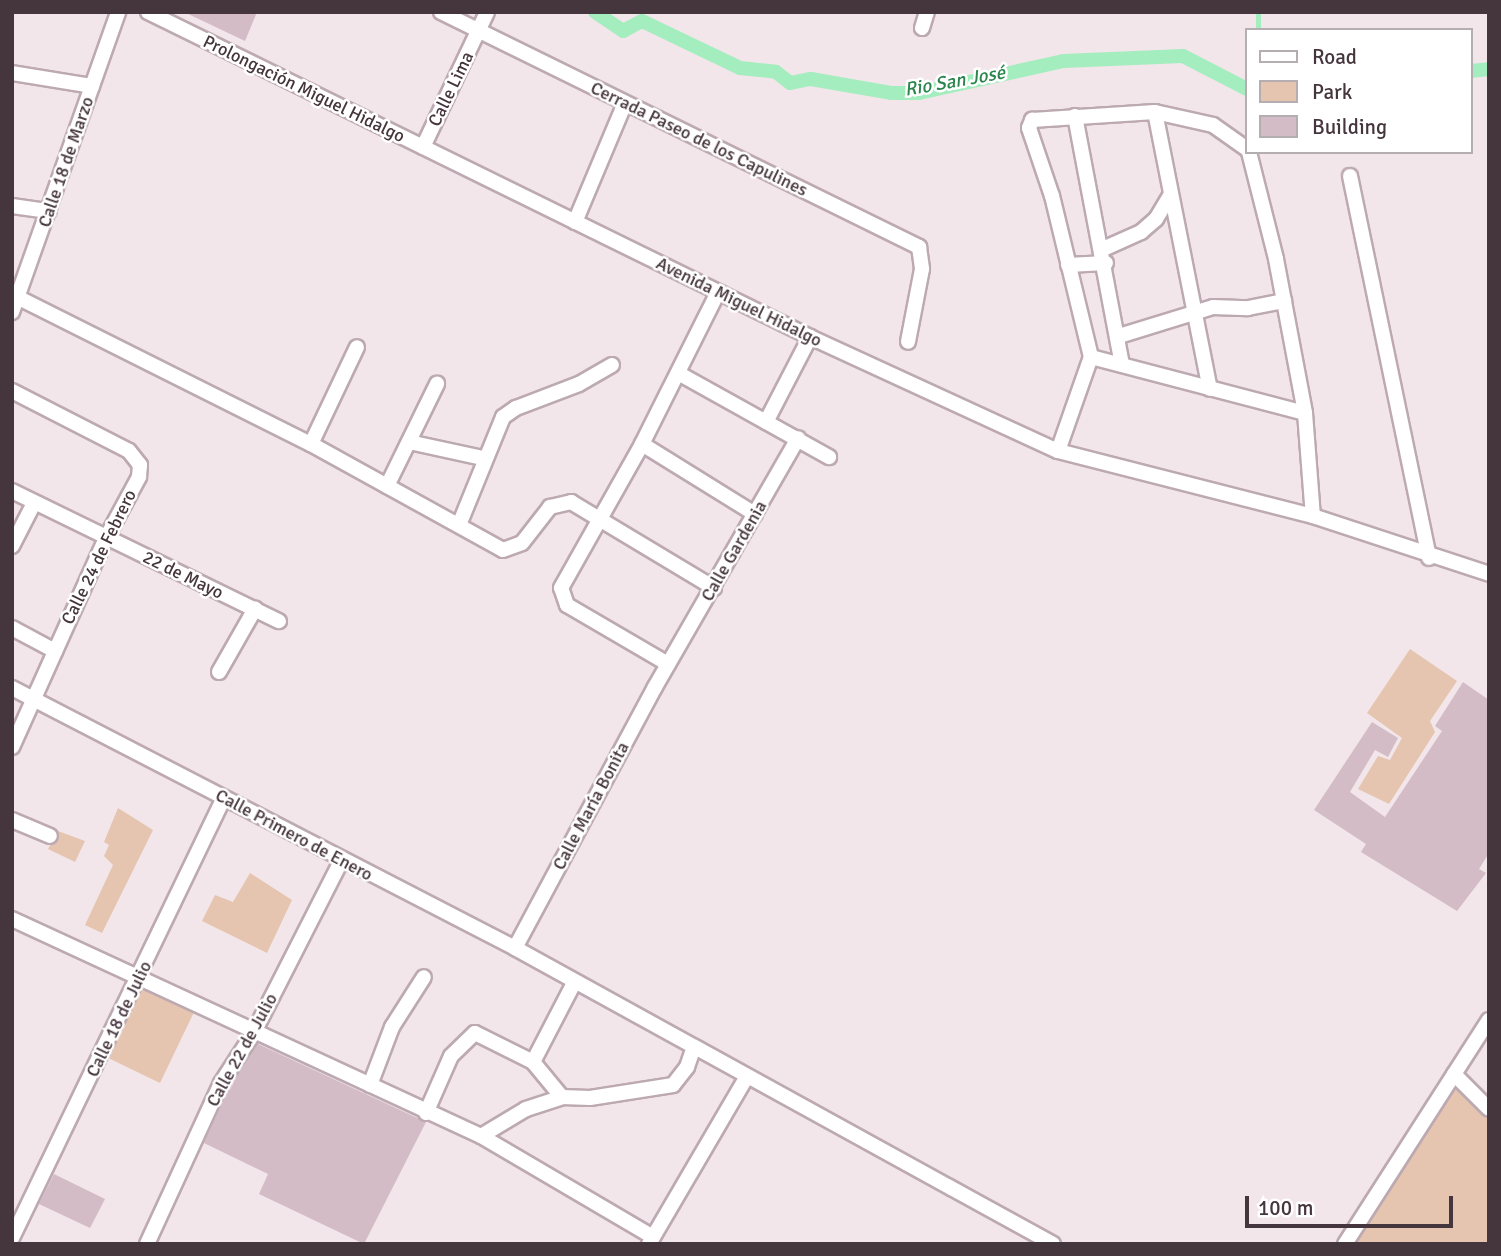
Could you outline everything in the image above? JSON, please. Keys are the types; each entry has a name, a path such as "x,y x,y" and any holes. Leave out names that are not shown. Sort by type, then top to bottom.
{"street":[{"name":"Calle 18 de Marzo","path":"12,312 118,12"},
{"name":"Prolongación Miguel Hidalgo","path":"148,12 423,147"},
{"name":"Cerrada Paseo de los Capulines","path":"442,12 919,247 922,269 908,342"},
{"name":"Calle Lima","path":"423,147 486,12"},
{"path":"922,28 928,12"},
{"path":"12,73 92,86"},
{"path":"575,222 625,103"},
{"path":"1155,112 1170,196 1197,311 1210,389"},
{"path":"1058,451 1091,357 1052,196 1029,128 1032,120 1155,112 1213,125 1246,149"},
{"path":"1075,116 1104,256 1122,365"},
{"name":"Avenida Miguel Hidalgo","path":"423,147 810,337 1058,451 1313,516 1429,558 1489,574"},
{"path":"1249,154 1284,301 1305,413 1313,516"},
{"path":"1350,176 1429,558"},
{"path":"1069,265 1104,256 1141,232 1156,219 1170,196"},
{"path":"12,206 49,211"},
{"path":"668,664 567,605 561,588 565,574 600,522 642,443 718,292"},
{"path":"19,298 311,444 503,550 522,543 550,507 560,502 571,502 713,588"},
{"path":"1119,336 1168,324 1197,311 1284,301"},
{"path":"766,422 810,337"},
{"path":"311,444 357,347"},
{"path":"1091,357 1305,413"},
{"path":"459,525 484,458 503,417 516,408 579,384 612,365"},
{"path":"678,373 829,457"},
{"path":"387,486 437,384"},
{"name":"Calle 24 de Febrero","path":"12,391 129,452 140,465 139,477 106,538 12,747"},
{"name":"Calle Gardenia","path":"668,664 798,438"},
{"path":"409,442 484,458"},
{"path":"642,443 755,514"},
{"name":"22 de Mayo","path":"12,491 279,621"},
{"path":"12,547 34,503"},
{"path":"219,672 255,609"},
{"path":"12,628 55,651"},
{"name":"Calle María Bonita","path":"515,948 668,664"},
{"name":"Calle Primero de Enero","path":"12,688 515,948 574,983 1054,1244"},
{"name":"Calle 18 de Julio","path":"12,1238 141,976 224,799"},
{"path":"12,820 50,836"},
{"name":"Calle 22 de Julio","path":"147,1244 221,1083 253,1034 342,859"},
{"path":"12,919 141,976 253,1034 481,1136 651,1240 747,1076"},
{"path":"370,1085 392,1027 424,977"},
{"path":"533,1062 574,983"},
{"path":"1345,1244 1489,1020"},
{"path":"426,1113 451,1056 475,1033 533,1062 562,1097"},
{"path":"481,1136 526,1109 562,1097 590,1098 673,1085 687,1067 694,1047"},
{"path":"1454,1074 1489,1109"}],"green space":[{"path":"1410,649 1457,681 1430,721 1435,732 1389,804 1358,789 1378,756 1390,760 1402,738 1367,713"},
{"path":"118,808 153,830 102,933 85,925 113,865 104,856 109,845 104,842"},
{"path":"58,831 85,841 75,862 48,849"},
{"path":"250,873 292,900 267,953 202,921 215,895 233,902"},
{"path":"139,986 195,1010 160,1083 104,1056"},
{"path":"1456,1079 1489,1112 1489,1244 1349,1244"}],"building":[{"path":"184,12 257,12 245,41"},
{"path":"1463,682 1489,700 1489,853 1479,869 1486,873 1457,911 1361,852 1366,844 1314,810 1372,722 1398,738 1388,757 1375,750 1350,792 1385,817 1442,731 1435,726"},
{"path":"258,1044 426,1122 364,1244 259,1194 268,1174 204,1143 229,1088"},
{"path":"54,1174 105,1199 90,1228 39,1204"}],"waterway":[{"name":"Rio San José","path":"595,12 623,31 642,21 740,68 776,72 790,83 811,79 891,93 919,93 1063,61 1183,56 1246,88"},
{"path":"1258,12 1258,28"},
{"name":"Rio San José","path":"1473,71 1489,69"}]}
